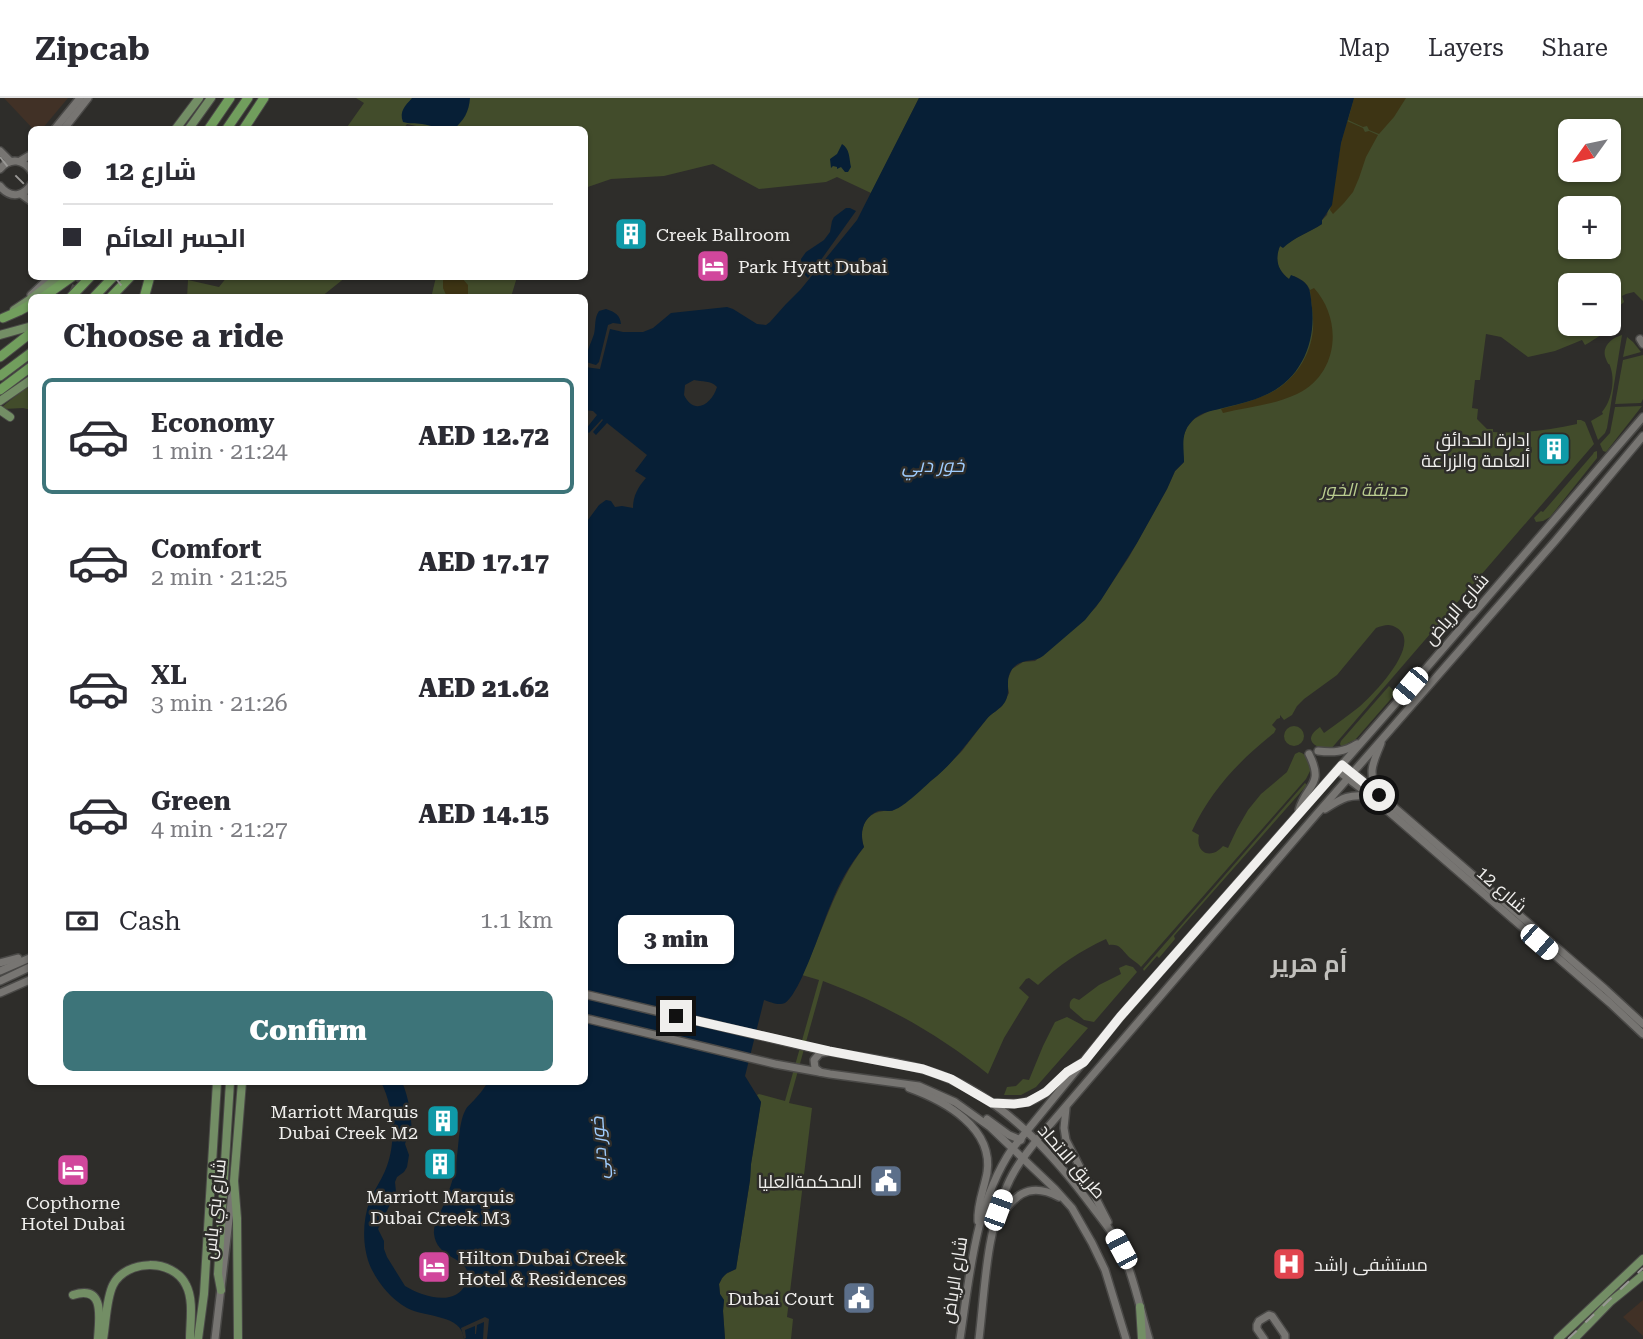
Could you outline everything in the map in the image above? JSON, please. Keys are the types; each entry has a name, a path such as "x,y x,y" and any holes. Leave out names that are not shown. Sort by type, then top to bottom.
{"highway":[{"path":"211,126 230,98"},
{"path":"229,126 248,98"},
{"path":"246,126 264,98"},
{"path":"48,294 67,280"},
{"path":"74,294 87,280"},
{"path":"97,294 110,280"},
{"path":"114,294 127,280"},
{"path":"1,318 19,312 28,302"},
{"path":"0,357 28,335"},
{"path":"0,376 28,355"},
{"path":"0,390 28,369"}],"main road":[{"path":"57,126 80,98"},
{"path":"66,126 88,98"},
{"path":"178,126 199,98"},
{"path":"191,126 211,98"},
{"path":"0,151 10,161 26,164 28,167"},
{"path":"20,162 28,157"},
{"path":"0,169 10,161"},
{"path":"0,186 7,197 21,194 28,188"},
{"path":"21,194 28,199"},
{"path":"34,294 47,280"},
{"path":"38,294 55,280"},
{"path":"0,335 28,327"},
{"path":"0,395 28,379"},
{"path":"0,401 28,380"},
{"path":"0,410 10,417"},
{"path":"1633,429 1643,410"},
{"name":"شارع الرياض","path":"960,1339 979,1226 994,1181 1012,1149 1120,1017 1643,417"},
{"name":"شارع الرياض","path":"979,1339 992,1230 1007,1186 1022,1158 1642,439"},
{"path":"1318,751 1341,751 1366,737"},
{"path":"1315,816 1344,797 1375,796 1371,772 1383,738"},
{"path":"1299,814 1301,803 1313,786 1315,778 1309,754"},
{"path":"1340,767 1348,767 1350,776"},
{"name":"شارع 12","path":"1340,767 1562,958 1643,1034"},
{"path":"0,963 28,957"},
{"path":"0,971 28,958"},
{"name":"شارع 12","path":"1562,958 1643,1024"},
{"path":"0,981 28,968"},
{"path":"0,993 28,980"},
{"name":"طريق الاتحاد","path":"588,995 829,1051 911,1066 939,1074 969,1088 1014,1120 1036,1141 1072,1180 1114,1235 1130,1270 1149,1339"},
{"name":"طريق الاتحاد","path":"588,1019 775,1064 820,1073 919,1086 956,1102 990,1127 1068,1203 1100,1257 1126,1339"},
{"path":"820,1073 815,1068 814,1060 820,1053 829,1051"},
{"path":"992,1103 1020,1103 1037,1098 1067,1072 1084,1062"},
{"path":"892,1082 943,1104 962,1116 979,1137 986,1153 987,1165 978,1210 979,1226"},
{"name":"شارع بني ياس","path":"198,1339 204,1294 217,1085"},
{"path":"221,1290 218,1274 230,1085"},
{"name":"شارع بني ياس","path":"215,1339 234,1181 242,1085"},
{"path":"956,1102 970,1107 1004,1132 1020,1139 1036,1141"},
{"path":"1066,1107 1064,1128 1070,1151 1114,1235"},
{"path":"1033,1124 1036,1131 1045,1131"},
{"path":"1006,1159 1013,1160 1017,1167"},
{"path":"234,1181 238,1339"},
{"path":"992,1230 1009,1205 1029,1190 1054,1194 1068,1203"},
{"path":"1558,1339 1643,1259"},
{"path":"103,1339 109,1298 115,1282 127,1271 150,1265 174,1270 186,1283 190,1299 190,1339"},
{"path":"1574,1339 1610,1302 1643,1275"},
{"path":"73,1294 90,1295 98,1304 98,1339"},
{"path":"1140,1307 1142,1339"},
{"path":"1259,1337 1257,1323 1271,1315 1285,1339"}],"shaded area":[{"path":"4,98 68,98 45,126 30,126"},
{"path":"1643,1300 1643,1336 1623,1317"}],"green space":[{"path":"356,98 919,98 871,193 837,177 826,182 759,189 713,164 664,176 611,179 588,187 588,126 348,126 364,103"},
{"name":"حديقة الخور","path":"1354,98 1643,98 1643,301 1634,292 1622,296 1624,302 1621,305 1621,273 1558,273 1558,336 1599,336 1585,345 1582,340 1555,351 1528,357 1501,337 1486,334 1480,380 1475,380 1472,408 1478,409 1477,419 1487,429 1493,429 1493,432 1536,431 1577,424 1577,420 1581,420 1585,422 1594,444 1330,750 1315,745 1312,736 1320,727 1324,733 1351,714 1384,681 1400,657 1404,645 1403,635 1397,628 1387,625 1376,628 1337,675 1304,699 1292,715 1284,720 1280,715 1272,725 1276,729 1274,733 1227,777 1208,802 1192,831 1199,835 1199,846 1209,853 1214,853 1223,846 1228,848 1248,810 1261,794 1287,772 1295,754 1299,752 1306,756 1311,766 1306,779 1141,967 1116,945 1109,945 1106,939 1070,959 1038,985 1029,978 1026,979 1019,988 1029,997 1004,1038 988,1074 909,1021 867,999 823,981 789,1103 812,1108 787,1317 793,1319 791,1339 725,1339 724,1300 719,1284 724,1275 736,1269 761,1102 757,1095 785,1101 819,980 802,975 837,893 864,847 864,825 871,815 892,811 937,776 962,751 988,717 1002,706 1009,693 1007,681 1012,669 1023,662 1035,661 1096,607 1129,557 1175,471 1184,462 1183,437 1194,419 1209,411 1261,397 1310,290 1301,280 1294,276 1289,279 1282,272 1278,264 1278,251 1280,246 1283,247 1322,224 1327,215 1341,143"},
{"path":"188,280 219,287 225,280 342,280 325,294 187,294"},
{"path":"435,280 516,280 512,294 432,294"},
{"path":"1621,335 1607,428 1598,440 1591,421 1603,414 1612,386 1612,374 1605,351 1614,338"},
{"path":"1627,337 1633,342 1641,352 1623,357"},
{"path":"1643,355 1641,403 1615,404 1623,360"},
{"path":"28,385 28,409 2,407"},
{"path":"1642,406 1606,452 1603,451 1600,444 1610,433 1615,407"},
{"path":"1597,451 1597,458 1550,517 1536,522 1534,518 1543,512"},
{"path":"1389,686 1396,693 1355,740 1344,747 1341,746 1341,741"},
{"path":"1294,726 1301,729 1304,736 1301,743 1294,746 1287,743 1284,736 1287,729"},
{"path":"1305,783 1307,785 1174,936 1175,939 1159,958 1157,956 1144,971 1143,969"},
{"path":"1126,965 1137,972 1094,1022 1084,1020 1070,1008 1070,1002 1074,998 1079,1000 1099,985 1121,974 1119,968"},
{"path":"1067,1017 1088,1028 1036,1087 1021,1095 1004,1095 1007,1087 1016,1086 1023,1079 1029,1080 1055,1022"}],"sand":[{"path":"1354,98 1406,98 1379,134 1369,130 1367,126 1363,127 1348,120"},
{"path":"1347,121 1363,128 1365,132 1378,135 1366,157 1353,192 1333,214 1330,210"},
{"path":"443,280 464,280 468,285 468,294 446,294"},
{"path":"1314,288 1329,315 1332,330 1332,345 1321,374 1311,385 1288,398 1223,413 1221,409 1273,391 1298,370 1311,340 1313,319 1310,290"}],"water":[{"path":"412,98 470,98 465,115 457,126 403,122 402,112"},
{"name":"خور دبي","path":"919,98 1354,98 1341,143 1332,205 1322,224 1283,248 1280,246 1278,251 1277,260 1282,272 1289,279 1291,275 1306,284 1311,296 1311,335 1308,348 1295,372 1276,390 1204,413 1192,421 1184,435 1184,462 1175,471 1137,543 1101,600 1085,620 1043,656 1021,662 1014,667 1009,675 1005,702 940,773 898,808 878,811 869,817 862,831 864,847 838,889 798,986 783,1004 764,1000 745,1076 761,1102 736,1269 727,1273 719,1284 724,1300 725,1339 464,1339 457,1325 407,1308 396,1300 378,1280 368,1260 364,1234 366,1217 370,1200 389,1160 392,1137 389,1103 382,1085 403,1085 412,1133 405,1144 409,1155 407,1167 397,1177 396,1192 378,1229 384,1241 384,1249 405,1286 429,1296 447,1298 461,1291 468,1274 461,1263 442,1250 434,1230 453,1178 461,1123 466,1109 486,1085 588,1085 588,520 606,500 611,501 615,507 633,508 636,492 646,478 635,471 647,455 607,423 596,435 593,432 602,419 588,432 588,426 597,415 588,410 588,367 600,369 610,329 643,332 653,328 671,313 727,307 757,324 766,325 801,289 857,220","holes":["694,380 709,382 717,387 707,403 698,406 688,401 684,395 685,385"]},
{"path":"842,144 849,154 851,167 848,172 841,167 831,168 830,159 837,154"},
{"path":"846,208 856,211 808,278 801,271 801,259 806,252 824,240 830,232 834,217"},
{"path":"599,311 612,311 620,318 621,324 608,325 596,365 588,363 588,351"}],"pier":[{"path":"485,1317 489,1319 487,1339 483,1339 484,1322 477,1325 476,1334 475,1326 465,1330 464,1339 461,1328"}],"tunnel":[{"path":"73,293 78,280"}],"railway":[{"path":"0,157 28,188"},
{"path":"117,280 128,294"},
{"path":"1568,1339 1643,1268"}],"place":[{"name":"Creek Ballroom","path":"631,234"},
{"name":"Park Hyatt Dubai","path":"713,266"},
{"name":"إدارة الحدائق العامة والزراعة","path":"1554,449"},
{"name":"Marriott Marquis Dubai Creek M2","path":"443,1121"},
{"name":"Marriott Marquis Dubai Creek M3","path":"440,1164"},
{"name":"Copthorne Hotel Dubai","path":"73,1170"},
{"name":"المحكمةالعليا","path":"886,1181"},
{"name":"مستشفى راشد","path":"1289,1264"},
{"name":"Hilton Dubai Creek Hotel & Residences","path":"434,1267"},
{"name":"Dubai Court","path":"859,1298"}],"district":[{"name":"أم هرير","path":"1309,964"}],"route":[{"path":"676,1016 829,1051 923,1069 951,1079 992,1103 1028,1102 1046,1092 1067,1072 1084,1062 1120,1017 1342,765 1379,795"}]}
